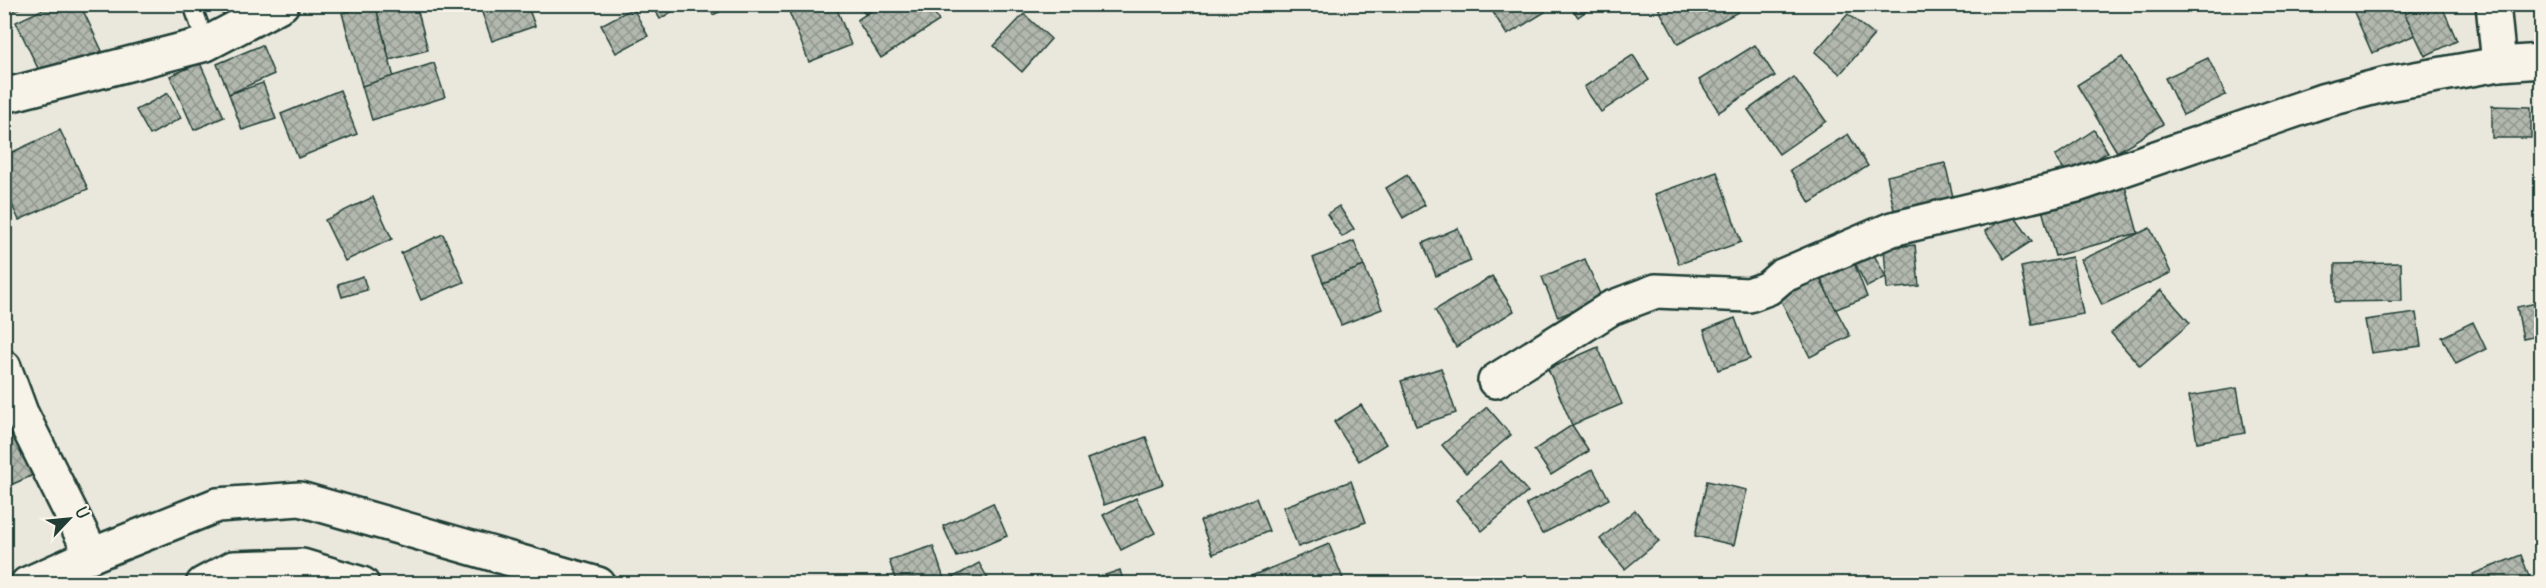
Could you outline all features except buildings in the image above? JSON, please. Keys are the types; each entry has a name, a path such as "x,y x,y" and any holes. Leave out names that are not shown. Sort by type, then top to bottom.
{"street":[{"path":"4,96 206,44 282,4"},
{"path":"2493,4 2499,64"},
{"path":"1495,381 1611,308 1656,291 1749,295 1768,288 1782,276 1892,229 2078,185 2322,101 2387,84 2499,64 2541,60"},
{"path":"4,367 21,413 92,555"},
{"path":"27,584 92,555 217,505 300,499 598,584"},
{"path":"203,584 233,568 302,566 362,584"}],"lane":[{"path":"192,4 206,44"}]}
